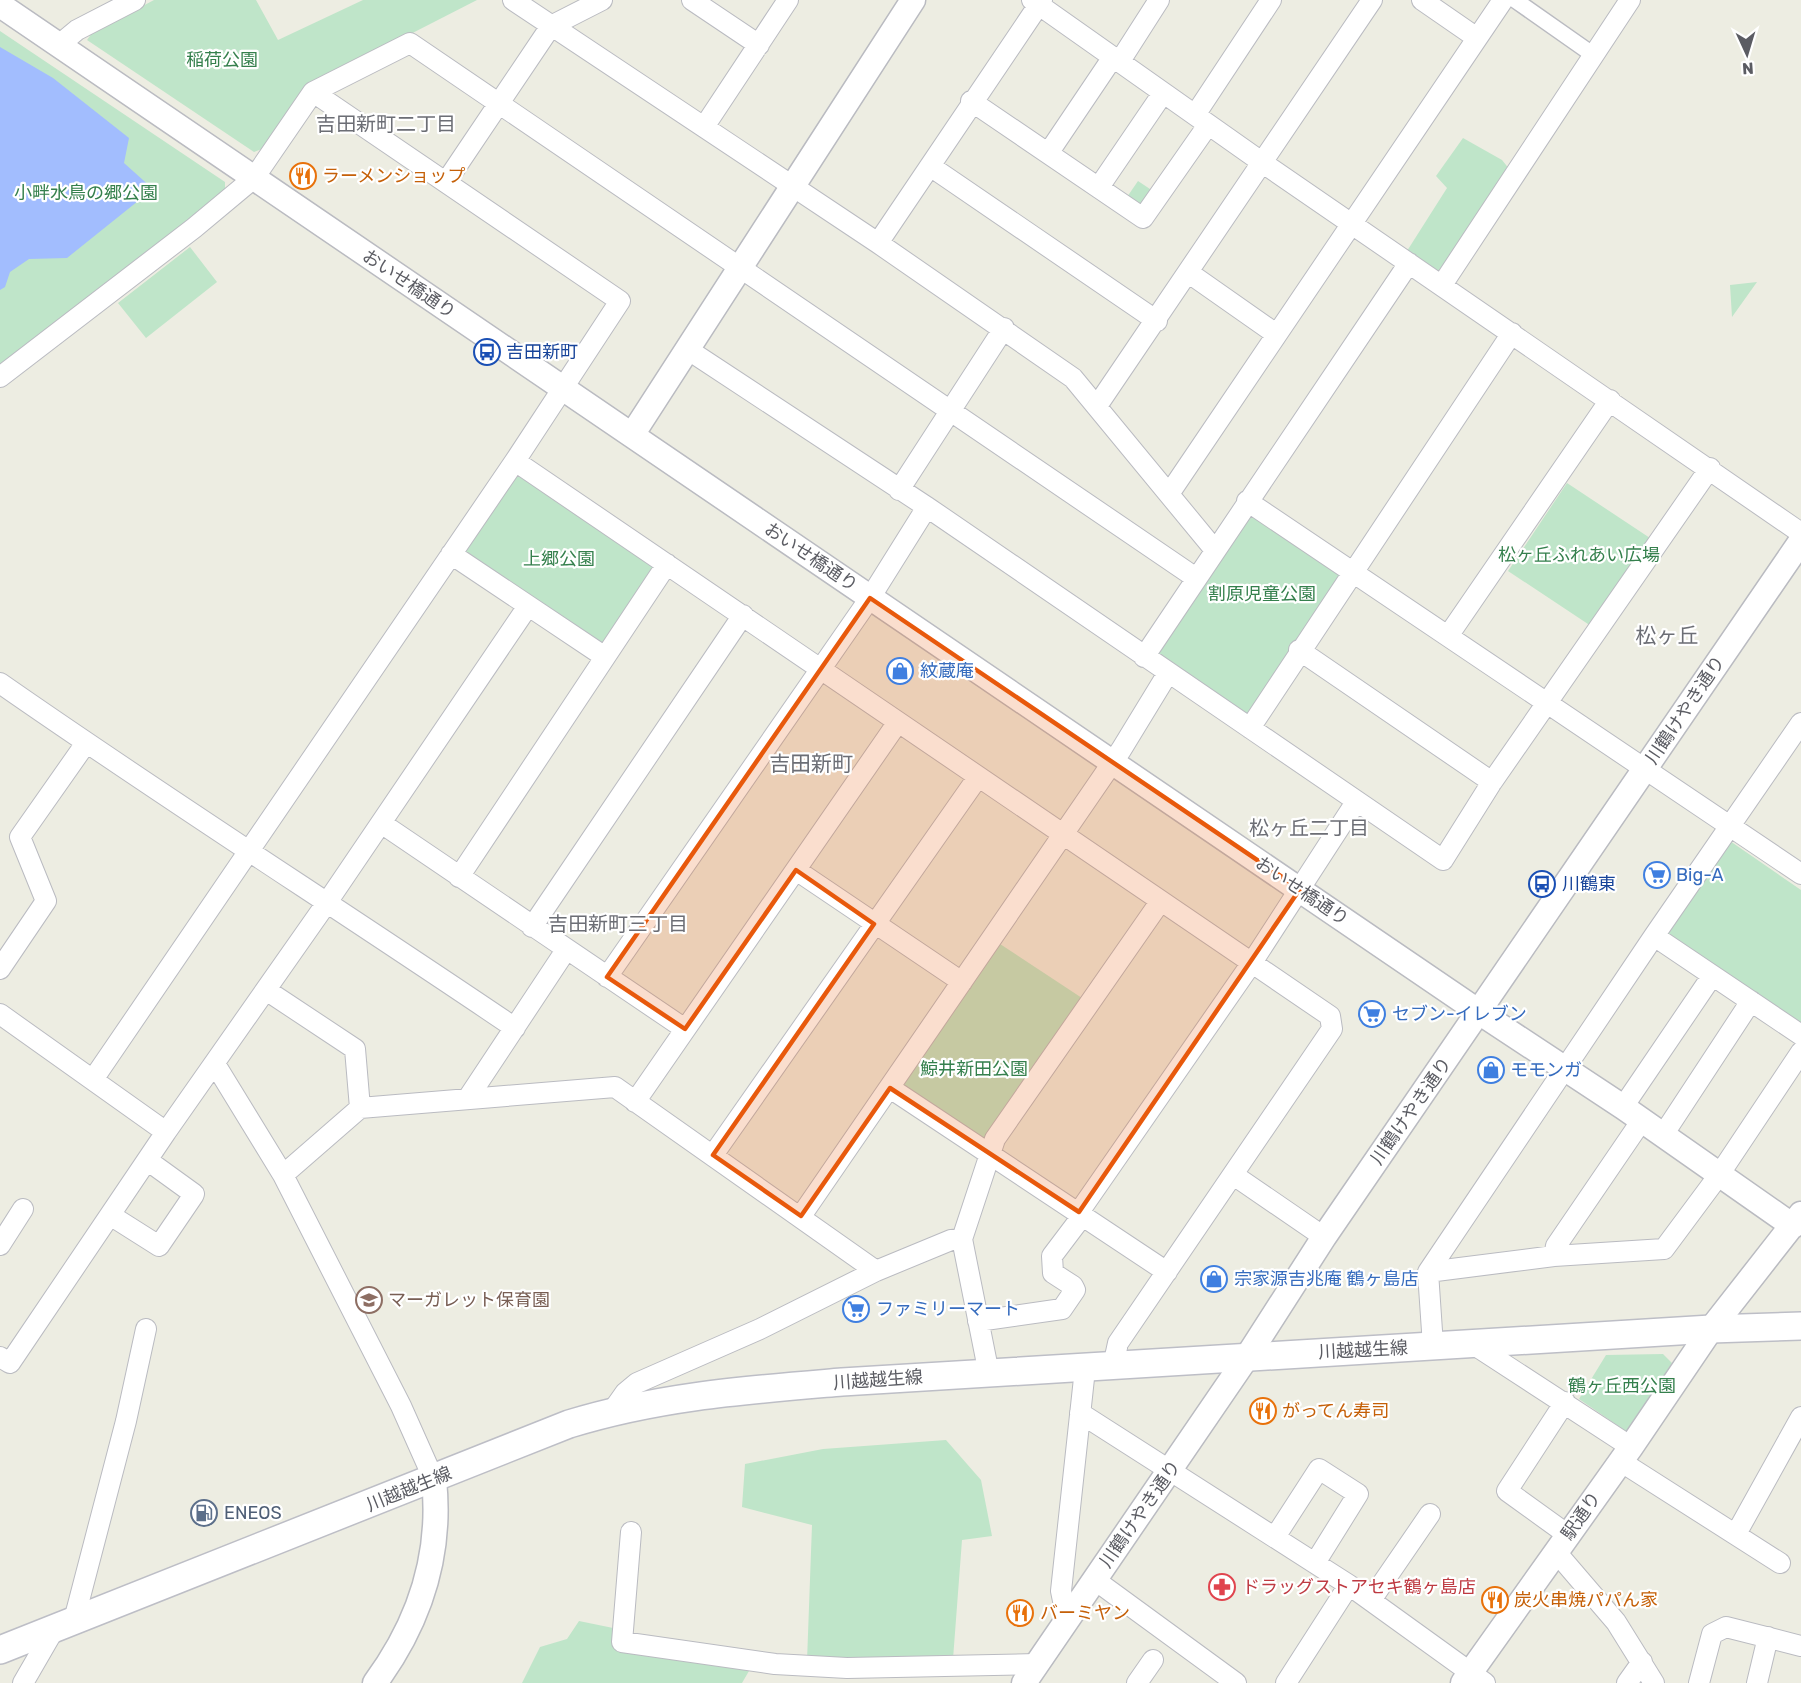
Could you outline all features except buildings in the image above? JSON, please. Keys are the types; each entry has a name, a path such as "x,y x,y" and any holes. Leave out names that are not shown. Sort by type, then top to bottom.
{"main road":[{"name":"川越越生線","path":"0,1650 434,1480 569,1424 613,1410 669,1399 727,1391 1432,1346 1704,1339 1801,1326"}],"street":[{"path":"59,45 77,30 135,0"},
{"path":"513,0 1004,328 1073,378 1214,549"},
{"path":"446,182 551,26 602,0"},
{"path":"692,0 759,45"},
{"path":"704,127 788,0"},
{"path":"632,435 913,0"},
{"path":"1049,152 1159,0"},
{"path":"971,101 1143,218 1271,0"},
{"path":"1097,406 1157,321 1372,0"},
{"path":"1422,0 1477,38"},
{"path":"1169,494 1503,0"},
{"path":"1515,0 1592,54"},
{"path":"1442,285 1592,54 1630,0"},
{"path":"878,243 1038,1 1263,163 1710,468 1801,533"},
{"name":"おいせ橋通り","path":"0,5 1479,1012 1632,1113 1719,1175 1797,1220"},
{"path":"0,377 194,228 254,178 313,92 410,42 1196,578"},
{"path":"94,1078 515,461 620,301 313,92"},
{"path":"1099,187 1163,93"},
{"path":"930,166 1157,321"},
{"path":"1144,657 1214,549 1409,263"},
{"path":"1189,273 1276,334"},
{"path":"899,490 1004,328"},
{"path":"1250,728 1299,650 1353,573 1512,333"},
{"path":"687,349 927,507 1443,860 1492,782 1710,468"},
{"path":"1448,636 1610,400"},
{"path":"515,461 1330,1016 1332,1029 1235,1176 1118,1343 1113,1366"},
{"path":"1247,501 1546,705 1646,768 1801,874"},
{"path":"607,977 870,598 927,507"},
{"name":"川鶴けやき通り","path":"1031,1674 1247,1357 1324,1237 1801,541"},
{"path":"451,554 604,657"},
{"path":"459,877 667,564"},
{"path":"0,1357 10,1363 528,606"},
{"path":"532,927 743,615"},
{"path":"1299,650 1492,782"},
{"path":"801,1216 1113,762 1168,673"},
{"path":"0,683 86,743 328,901 515,1028"},
{"path":"635,1102 898,723"},
{"path":"1432,1346 1428,1272 1654,936 1801,723"},
{"path":"0,969 45,901 20,837 86,743"},
{"path":"713,1155 978,777"},
{"path":"978,1322 1062,1309 1075,1290 1073,1286 1053,1273 1052,1256 1251,964 1356,802"},
{"path":"381,823 685,1029"},
{"path":"796,870 962,982"},
{"path":"989,1374 962,1239 989,1154 995,1140 1160,902"},
{"path":"1654,936 1801,1035"},
{"path":"468,1098 566,950"},
{"path":"1554,1256 1556,1246 1712,976"},
{"path":"266,990 355,1049 360,1108"},
{"path":"1663,1135 1751,1001"},
{"path":"0,1014 94,1078 166,1132"},
{"path":"1428,1272 1554,1256 1664,1249 1719,1175 1801,1052"},
{"path":"215,1064 283,1175 401,1406 434,1480 436,1544 424,1591 407,1632 375,1683"},
{"path":"283,1175 360,1108 615,1087 876,1271"},
{"path":"890,1088 1167,1272"},
{"path":"110,1215 159,1246 193,1196 194,1194 147,1160"},
{"path":"1235,1176 1324,1237"},
{"path":"0,1245 23,1209"},
{"name":"駅通り","path":"1472,1680 1562,1544 1704,1339 1797,1220"},
{"path":"613,1410 625,1393 637,1383 760,1329 876,1271 951,1240 962,1239"},
{"path":"23,1683 65,1623 126,1421 146,1329"},
{"path":"1473,1344 1565,1402 1626,1454 1780,1563"},
{"path":"1067,1620 1061,1591 1085,1369"},
{"path":"1565,1402 1507,1491 1562,1544 1616,1622 1654,1683"},
{"path":"1080,1413 1349,1585 1472,1680"},
{"path":"1736,1534 1801,1417"},
{"path":"1275,1537 1319,1469 1358,1494 1315,1563"},
{"path":"1371,1600 1430,1514"},
{"path":"631,1532 622,1642 775,1664 1031,1674"},
{"path":"1095,1580 1231,1682"},
{"path":"1286,1683 1349,1585"},
{"path":"1699,1683 1712,1635 1726,1627 1801,1646"},
{"path":"1757,1683 1768,1637"},
{"path":"1137,1683 1153,1660"},
{"path":"1627,1683 1642,1662"}],"highlighted area":[{"path":"870,598 1300,889 1079,1212 890,1088 801,1216 713,1155 874,924 796,870 685,1029 607,977"}],"green space":[{"name":"稲荷公園","path":"154,0 256,0 278,40 363,0 477,0 307,87 267,147 254,152 87,40 92,33"},
{"name":"小畔水鳥の郷公園","path":"0,31 225,182 225,191 0,370"},
{"path":"1463,138 1502,160 1510,170 1443,275 1407,251 1447,188 1436,176"},
{"path":"1138,181 1156,193 1143,212 1125,200"},
{"path":"190,247 217,282 146,338 118,303"},
{"path":"1757,282 1732,317 1730,285"},
{"name":"上郷公園","path":"515,472 655,566 602,645 462,551"},
{"name":"松ヶ丘ふれあい広場","path":"1567,483 1650,538 1591,626 1508,571"},
{"name":"割原児童公園","path":"1249,507 1346,572 1249,720 1152,655"},
{"path":"1730,841 1801,890 1801,1028 1666,934"},
{"name":"鯨井新田公園","path":"997,942 1082,998 988,1141 903,1085"},
{"name":"鶴ヶ丘西公園","path":"1663,1354 1672,1363 1627,1432 1579,1399 1606,1355"},
{"path":"946,1440 981,1480 992,1536 962,1540 953,1659 807,1661 812,1525 742,1507 745,1464 823,1449"},
{"path":"579,1621 618,1629 686,1658 749,1671 742,1683 522,1683 540,1647 567,1639"}],"water":[{"path":"0,47 53,78 129,138 124,163 153,189 67,258 29,259 10,272 5,287 0,290"}],"place":[{"name":"ラーメンショップ","path":"303,176"},
{"name":"吉田新町","path":"487,352"},
{"name":"紋蔵庵","path":"900,671"},
{"name":"Big-A","path":"1657,875"},
{"name":"川鶴東","path":"1542,884"},
{"name":"セブン-イレブン","path":"1372,1014"},
{"name":"モモンガ","path":"1491,1070"},
{"name":"宗家源吉兆庵 鶴ヶ島店","path":"1214,1279"},
{"name":"マーガレット保育園","path":"369,1300"},
{"name":"ファミリーマート","path":"856,1309"},
{"name":"がってん寿司","path":"1263,1411"},
{"name":"ENEOS","path":"204,1513"},
{"name":"ドラッグストアセキ鶴ヶ島店","path":"1222,1587"},
{"name":"炭火串焼パパん家","path":"1495,1600"},
{"name":"バーミヤン","path":"1020,1613"}],"district":[{"name":"吉田新町二丁目","path":"386,124"},
{"name":"松ヶ丘","path":"1667,635"},
{"name":"吉田新町","path":"811,763"},
{"name":"松ヶ丘二丁目","path":"1309,828"},
{"name":"吉田新町三丁目","path":"618,924"}]}
